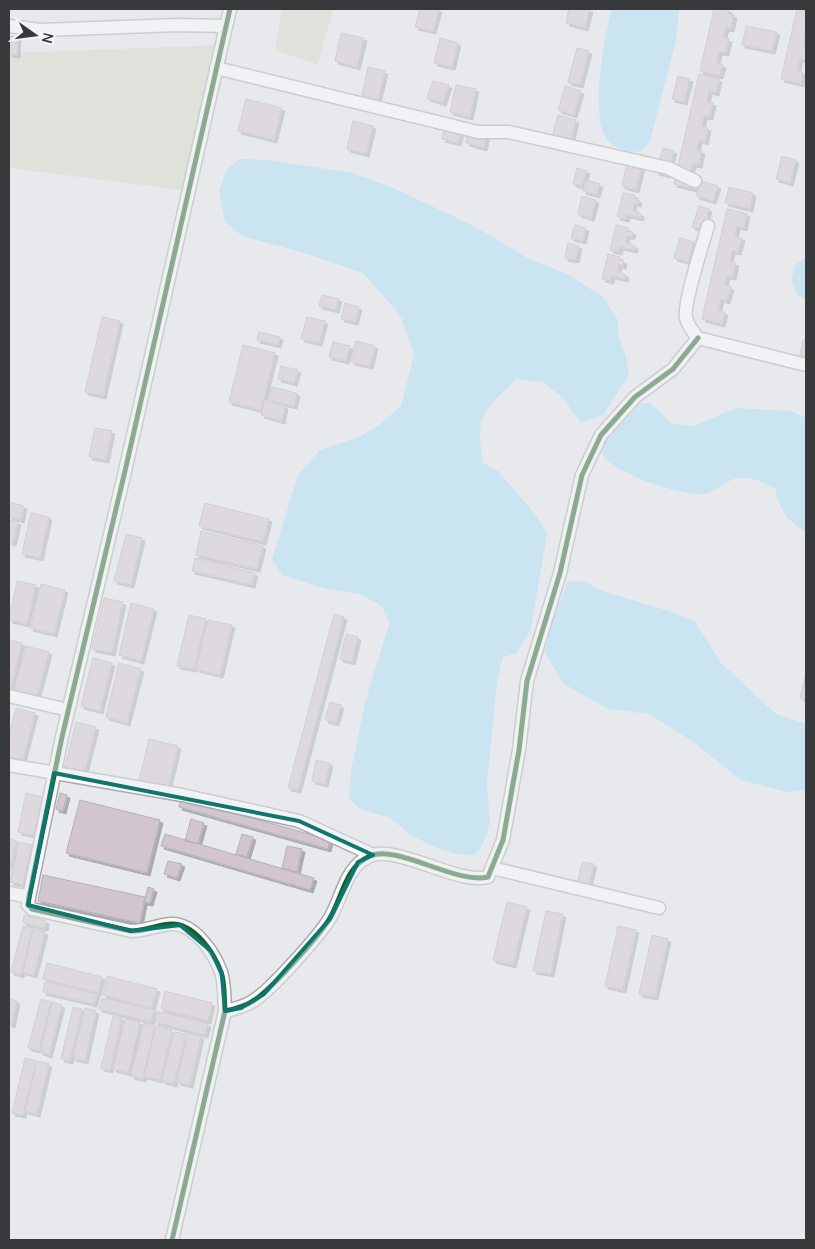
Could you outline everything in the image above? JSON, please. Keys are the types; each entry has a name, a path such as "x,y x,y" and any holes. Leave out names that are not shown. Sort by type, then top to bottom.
{"street":[{"path":"172,1240 225,1011 222,974 211,951 194,932 180,925 171,924 147,931 131,931 32,908 28,905 68,710 125,471 230,9"},
{"path":"9,26 41,30 178,25 226,26"},
{"path":"216,68 478,132 509,132 668,168 695,182"},
{"path":"708,226 685,317 690,329 698,338 806,365"},
{"path":"9,765 182,795 299,821 373,855 398,856 479,879 488,877 503,840 519,750 527,680 560,573 582,475 601,435 635,397 673,369 698,338"},
{"path":"9,696 68,710"},
{"path":"225,1011 241,1008 264,994 330,919 349,875 358,862 373,855"},
{"path":"492,868 660,908"},
{"path":"9,893 29,897"}],"highlighted area":[{"path":"54,773 299,821 373,855 358,862 330,919 264,994 241,1008 225,1011 222,974 211,951 180,925 131,931 28,905"}],"green space":[{"path":"282,9 333,9 318,65 275,50"},
{"path":"221,45 189,191 9,168 9,53"}],"water":[{"path":"611,9 679,9 676,40 650,142 639,152 620,149 610,143 603,132 600,117 599,99 602,58"},
{"path":"239,159 270,160 352,173 389,186 474,226 526,257 569,275 603,297 618,320 618,335 626,357 629,375 603,415 581,423 562,397 542,382 517,379 489,407 481,424 480,434 483,463 498,471 536,515 547,534 531,629 517,653 503,657 497,683 487,784 490,823 483,844 475,855 457,854 439,849 412,836 390,818 360,809 349,799 351,771 365,702 389,624 382,606 359,594 326,589 282,575 272,559 298,475 320,450 359,437 379,425 401,406 414,354 400,315 363,273 298,251 242,236 225,222 219,192 226,170"},
{"path":"806,257 806,300 798,295 791,279 796,264"},
{"path":"641,403 650,403 671,423 693,426 736,408 790,411 806,417 806,532 793,523 785,514 779,503 775,488 757,480 738,478 708,493 694,494 651,483 611,464 603,455 604,442"},
{"path":"568,581 584,581 602,591 669,611 695,622 721,663 776,714 806,724 806,790 787,792 741,780 692,741 649,714 608,709 564,684 545,653 552,620"}],"building":[{"path":"420,9 439,9 433,31 415,27"},
{"path":"569,9 590,9 585,28 566,23"},
{"path":"714,9 729,9 728,14 734,15 731,29 726,28 723,38 729,39 726,53 719,52 717,63 723,65 720,76 700,71"},
{"path":"797,9 806,9 804,45 806,46 806,60 800,59 797,71 803,72 801,84 781,79"},
{"path":"746,26 777,32 772,51 742,45"},
{"path":"341,33 364,38 357,67 335,61"},
{"path":"9,36 18,37 17,55 9,54"},
{"path":"440,38 458,43 452,67 434,63"},
{"path":"577,48 589,51 580,85 568,82"},
{"path":"368,67 385,71 378,100 362,96"},
{"path":"699,74 719,79 716,93 709,91 707,101 713,103 710,117 704,116 702,126 708,128 705,142 699,140 697,150 702,151 699,165 693,164 690,176 697,177 694,189 674,184"},
{"path":"678,76 690,79 684,102 672,99"},
{"path":"433,81 449,85 443,103 427,98"},
{"path":"456,85 476,89 470,117 450,112"},
{"path":"565,86 581,91 574,115 558,110"},
{"path":"246,99 282,108 274,140 238,131"},
{"path":"558,115 576,120 571,141 552,137"},
{"path":"353,121 373,126 366,154 347,149"},
{"path":"446,121 463,125 458,143 442,139"},
{"path":"470,125 488,130 484,148 466,143"},
{"path":"663,148 674,151 667,175 656,172"},
{"path":"782,156 796,160 790,183 776,179"},
{"path":"627,163 642,166 636,190 622,186"},
{"path":"577,168 587,171 582,186 573,184"},
{"path":"586,180 600,184 597,195 583,191"},
{"path":"701,181 718,186 713,201 696,196"},
{"path":"729,187 753,193 750,209 725,203"},
{"path":"623,193 635,195 634,199 639,200 638,204 634,203 633,210 641,214 641,218 627,215 626,219 617,217"},
{"path":"582,196 596,200 591,218 578,214"},
{"path":"699,206 709,209 703,230 692,227"},
{"path":"727,209 747,214 744,228 737,226 735,236 742,238 738,252 732,251 730,261 736,263 733,277 727,276 725,285 731,287 727,301 721,299 718,311 725,312 722,324 702,319"},
{"path":"575,225 586,228 583,241 571,238"},
{"path":"616,225 628,228 627,231 633,232 632,236 627,236 626,242 635,246 634,250 620,247 619,252 610,250"},
{"path":"680,238 694,242 688,262 674,258"},
{"path":"568,243 579,246 576,260 565,258"},
{"path":"608,254 620,257 619,260 624,261 623,266 619,265 618,271 626,275 625,279 612,276 611,281 602,279"},
{"path":"322,295 339,299 336,310 319,306"},
{"path":"345,303 359,307 355,322 341,319"},
{"path":"102,317 120,321 103,396 85,392"},
{"path":"307,317 325,321 319,343 301,339"},
{"path":"259,332 280,337 278,345 257,340"},
{"path":"803,340 806,340 806,357 800,355"},
{"path":"356,341 375,346 370,366 351,362"},
{"path":"333,342 350,346 346,361 329,357"},
{"path":"243,345 275,353 261,410 229,402"},
{"path":"281,366 298,370 294,383 278,379"},
{"path":"272,387 297,393 294,406 268,400"},
{"path":"264,401 285,406 282,421 261,415"},
{"path":"95,428 112,431 106,460 89,457"},
{"path":"9,502 24,506 21,520 9,517"},
{"path":"205,503 269,519 263,542 199,526"},
{"path":"31,513 49,517 40,558 22,554"},
{"path":"9,520 18,522 13,543 9,542"},
{"path":"201,531 263,546 257,569 196,555"},
{"path":"126,534 142,538 131,585 114,581"},
{"path":"195,558 255,573 252,585 192,571"},
{"path":"17,581 36,585 27,624 9,620"},
{"path":"41,584 65,590 54,634 30,628"},
{"path":"104,598 123,602 112,653 92,649"},
{"path":"131,603 154,609 141,661 119,655"},
{"path":"334,614 344,617 298,790 288,788"},
{"path":"189,615 206,619 194,669 177,666"},
{"path":"208,620 232,625 220,675 196,669"},
{"path":"346,634 358,637 352,662 340,659"},
{"path":"9,640 22,643 10,692 9,691"},
{"path":"26,646 49,652 36,700 13,694"},
{"path":"93,658 112,663 100,711 81,706"},
{"path":"119,663 141,669 127,723 106,717"},
{"path":"806,672 806,700 800,698"},
{"path":"330,702 341,705 336,723 325,720"},
{"path":"16,708 35,713 23,760 9,757 9,736"},
{"path":"76,722 96,727 83,778 63,774"},
{"path":"149,739 178,746 166,796 137,789"},
{"path":"316,760 330,763 325,784 312,781"},
{"path":"26,793 43,797 34,835 18,832"},
{"path":"60,793 67,795 63,811 56,809"},
{"path":"181,798 330,840 328,849 179,807"},
{"path":"80,800 160,820 147,873 66,853"},
{"path":"191,819 204,823 198,844 185,841"},
{"path":"165,834 314,878 310,890 161,846"},
{"path":"242,834 253,837 247,857 236,854"},
{"path":"9,839 17,841 9,875"},
{"path":"19,842 32,845 23,885 10,882"},
{"path":"287,846 302,849 297,872 282,868"},
{"path":"168,861 182,864 177,878 164,874"},
{"path":"582,862 594,864 589,884 578,882"},
{"path":"43,875 145,897 140,923 38,901"},
{"path":"148,887 154,889 150,903 144,902"},
{"path":"507,902 527,907 513,965 493,960"},
{"path":"546,911 563,914 551,974 533,971"},
{"path":"24,915 46,921 45,928 23,923"},
{"path":"23,926 33,928 21,975 11,972"},
{"path":"618,926 636,930 623,990 605,986"},
{"path":"33,929 45,932 34,975 23,972"},
{"path":"652,935 668,939 655,997 639,994"},
{"path":"47,963 102,977 98,993 43,979"},
{"path":"107,976 157,989 152,1008 103,995"},
{"path":"45,982 97,994 94,1004 43,992"},
{"path":"165,991 212,1003 208,1021 161,1009"},
{"path":"102,998 154,1010 151,1022 99,1009"},
{"path":"9,999 17,1001 12,1025 9,1024"},
{"path":"41,999 51,1002 39,1050 28,1048"},
{"path":"52,1002 62,1005 49,1055 40,1052"},
{"path":"73,1007 82,1009 70,1061 61,1059"},
{"path":"85,1008 96,1011 85,1061 73,1058"},
{"path":"157,1011 208,1024 205,1035 155,1022"},
{"path":"113,1016 122,1018 110,1070 101,1068"},
{"path":"125,1019 140,1022 128,1073 113,1069"},
{"path":"144,1023 155,1026 143,1079 131,1076"},
{"path":"156,1026 172,1030 160,1080 144,1076"},
{"path":"174,1032 186,1034 174,1084 162,1081"},
{"path":"188,1033 201,1036 190,1085 177,1082"},
{"path":"25,1058 37,1061 23,1115 12,1113"},
{"path":"37,1061 49,1064 37,1114 25,1111"}],"cycle path":[{"path":"172,1240 225,1011 223,981 218,964 214,956 196,934 180,925 167,924 131,931 32,909 28,905 62,737 125,471 230,9"},
{"path":"225,1011 236,1009 253,1001 271,986 294,962 330,918 355,867 370,856 382,854 395,855 460,875 475,878 488,877 503,840 519,750 527,681 560,573 582,475 601,435 635,397 673,369 698,338"}]}
